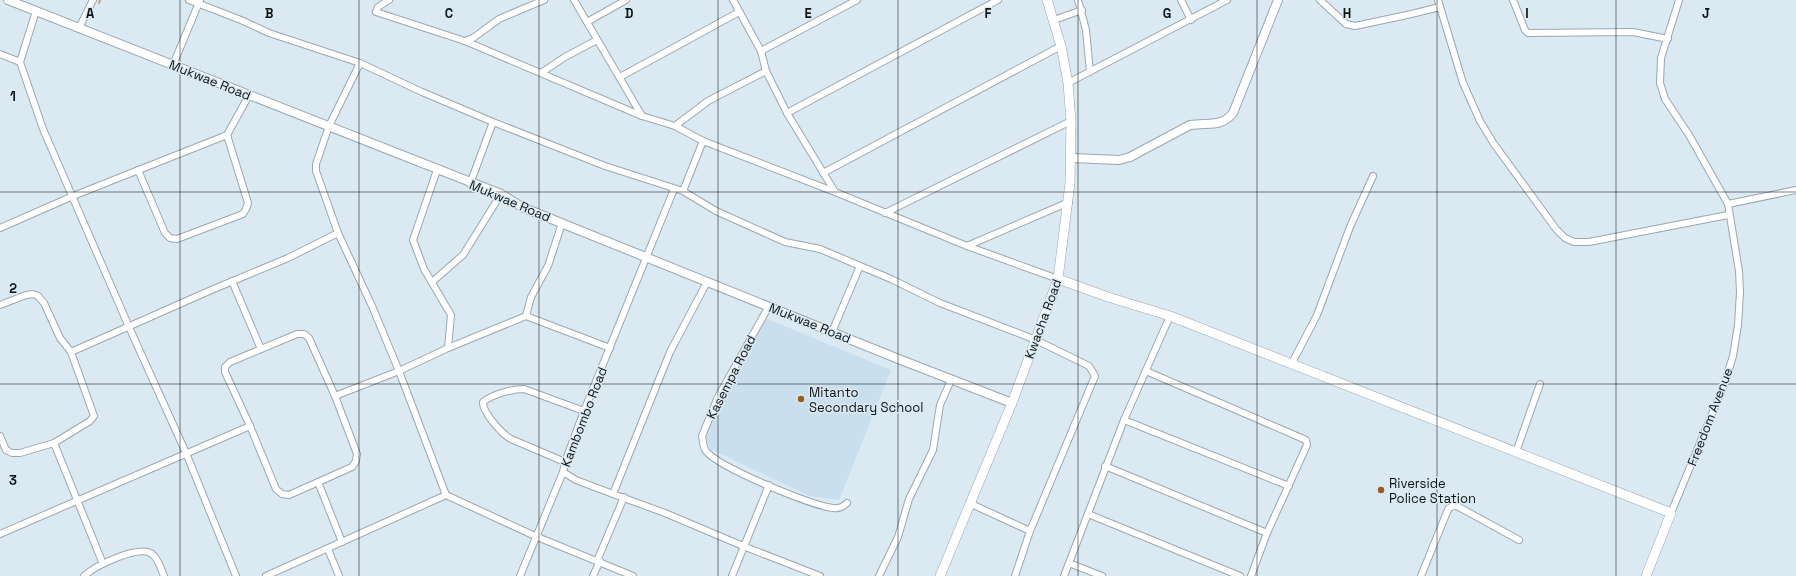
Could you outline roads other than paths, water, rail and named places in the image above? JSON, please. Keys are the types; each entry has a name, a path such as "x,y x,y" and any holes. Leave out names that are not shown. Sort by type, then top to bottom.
{"main road":[{"name":"Kwacha Road","path":"940,576 969,503 1012,403 1058,279 1069,202 1072,158 1071,121 1068,84 1061,46 1048,0"},
{"path":"1058,279 1108,297 1170,316 1671,513"},
{"name":"Freedom Avenue","path":"1646,576 1671,513"}],"street":[{"name":"Mukwae Road","path":"8,0 249,96 329,126 470,184 501,194 522,207 951,380 1012,403"},
{"path":"79,28 93,0"},
{"path":"188,0 200,2 269,34 360,63 422,92 493,122 605,166 683,192 716,211 778,238 808,248 820,249 940,303 1036,340 1089,366 1095,376 1030,531 1016,576"},
{"path":"389,0 378,7 376,12 464,41 642,116 675,126 703,142 835,192 966,246 1058,279"},
{"path":"464,41 473,38 499,19 543,0"},
{"path":"574,0 642,116"},
{"path":"587,22 626,0"},
{"path":"733,0 761,51 766,71 786,113 835,192"},
{"path":"761,51 857,0"},
{"path":"786,113 998,0"},
{"path":"1078,0 1082,10 1086,30 1090,72"},
{"path":"1181,0 1191,20"},
{"path":"1068,84 1227,0"},
{"path":"1072,158 1120,160 1130,157 1190,125 1200,123 1220,123 1227,120 1233,113 1278,0"},
{"path":"1320,0 1346,24 1355,26 1440,7"},
{"path":"1438,0 1463,82 1480,121 1544,214 1565,238 1574,242 1588,242 1728,215"},
{"path":"1513,0 1525,30 1528,33 1633,32 1668,39"},
{"name":"Freedom Avenue","path":"1671,513 1724,385 1733,356 1738,325 1740,292 1739,271 1728,215 1728,204 1690,135 1664,94 1660,84 1661,58 1679,0"},
{"path":"173,65 200,2"},
{"path":"1054,20 1082,10"},
{"path":"36,12 20,62 43,129 186,454 236,576"},
{"path":"620,77 739,12"},
{"path":"541,73 565,57 597,40"},
{"path":"823,173 1061,46"},
{"path":"0,54 20,62"},
{"path":"360,63 329,126 316,164 316,171 338,233 372,306 399,371 446,495 535,536 633,576"},
{"path":"675,126 708,101 766,71"},
{"path":"0,228 73,196 227,135 249,96"},
{"path":"885,213 1071,121"},
{"path":"470,184 493,122"},
{"path":"138,170 165,233 170,238 177,239 243,214 248,203 227,135"},
{"path":"683,192 703,142"},
{"path":"437,170 413,240 424,269 451,315 448,348"},
{"path":"1292,363 1317,315 1347,233 1373,176"},
{"name":"Kambombo Road","path":"520,576 535,536 563,472 565,462 584,411 674,189"},
{"path":"1728,204 1796,190"},
{"path":"432,282 463,255 501,194"},
{"path":"966,246 1069,202"},
{"path":"526,316 531,296 548,266 562,223"},
{"path":"71,352 288,258 338,233"},
{"path":"832,332 860,266"},
{"path":"232,281 261,349"},
{"path":"613,494 670,352 707,282"},
{"path":"0,305 26,295 33,294 38,296 49,311 60,338 71,352 76,371 94,416 90,421 54,443 20,453 12,453 6,450 0,436"},
{"name":"Kasempa Road","path":"769,306 718,397 702,436 706,451 749,477 812,503 834,509 842,507 847,503"},
{"path":"335,396 399,371 448,348 526,316 610,348"},
{"path":"1064,576 1105,466 1170,316"},
{"path":"297,334 304,334 309,338 335,396 357,454 356,461 352,467 289,494 282,494 276,489 250,426 225,372 225,367 230,362 261,349 297,334"},
{"path":"1146,371 1306,440 1307,445 1267,533 1251,576"},
{"path":"879,576 898,537 909,499 933,450 940,405 951,380"},
{"path":"1516,452 1540,384"},
{"path":"565,462 504,435 485,411 483,402 502,394 518,389 524,389 584,411"},
{"path":"1124,420 1289,486"},
{"path":"0,534 250,426"},
{"path":"54,443 103,564"},
{"path":"1105,466 1267,533"},
{"path":"563,472 576,480 678,518 743,546 820,576"},
{"path":"318,482 342,542"},
{"path":"732,576 769,485"},
{"path":"266,576 446,495"},
{"path":"593,576 624,497"},
{"path":"969,503 1030,531"},
{"path":"1421,576 1447,512 1452,506 1455,505 1519,540"},
{"path":"1088,514 1240,576"},
{"path":"328,549 339,576"},
{"path":"84,576 89,571 103,564 134,552 145,550 153,554 164,576"},
{"path":"1069,563 1102,576"}],"place":[{"name":"Mitanto Secondary School","path":"801,399"},
{"name":"Riverside Police Station","path":"1381,490"}]}
